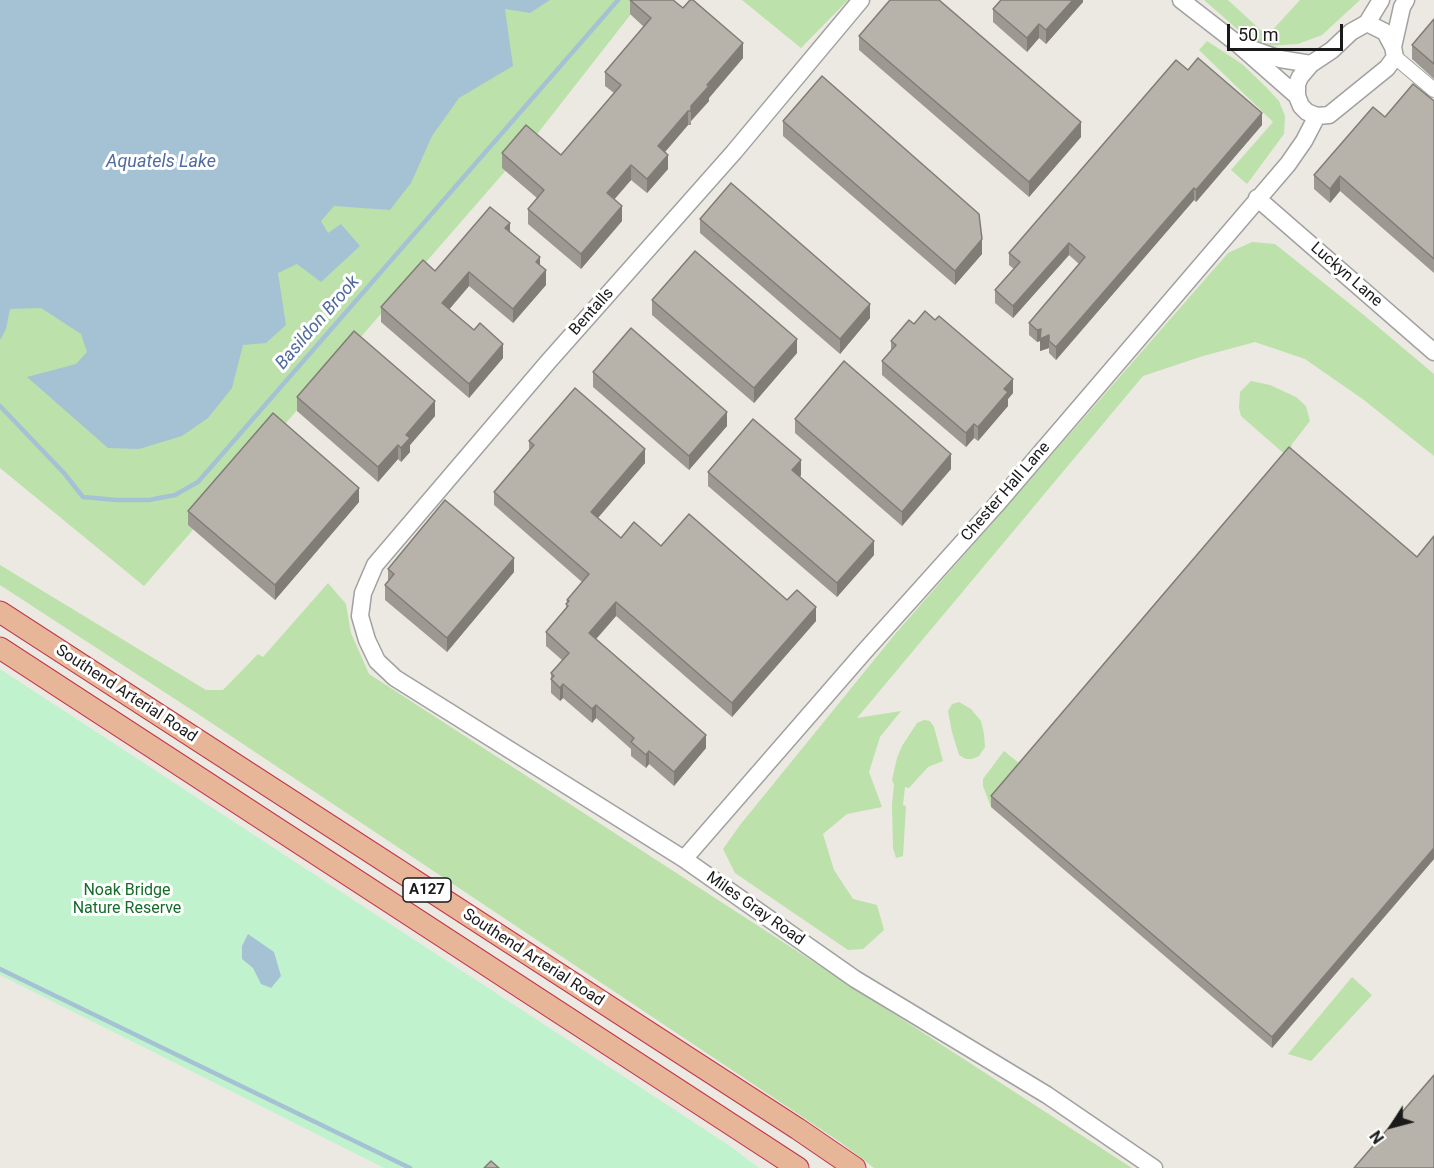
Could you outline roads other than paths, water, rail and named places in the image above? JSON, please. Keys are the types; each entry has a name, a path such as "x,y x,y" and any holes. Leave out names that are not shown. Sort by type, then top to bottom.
{"highway":[{"name":"Southend Arterial Road","path":"0,612 855,1168"},
{"name":"Southend Arterial Road","path":"0,648 798,1168"}],"street":[{"name":"Bentalls","path":"367,640 360,616 363,593 375,566 548,362 734,153 861,0"},
{"path":"1181,0 1239,45 1297,96"},
{"path":"1381,0 1367,23 1351,32 1332,50 1311,64 1300,77 1297,84 1297,96 1301,106 1307,112 1317,116 1329,115 1387,68 1394,52 1402,7 1406,0"},
{"path":"1367,23 1385,32 1394,52 1434,90"},
{"path":"1239,45 1280,58 1311,64"},
{"name":"Chester Hall Lane","path":"684,859 864,651 996,505 1288,164 1304,141 1317,116"},
{"name":"Luckyn Lane","path":"1257,198 1434,352"},
{"name":"Miles Gray Road","path":"367,640 377,661 395,678 684,859 855,979 1047,1095 1154,1168"}],"water":[{"name":"Aquatels Lake","path":"0,0 550,0 530,13 505,9 513,66 459,98 432,136 411,183 390,210 334,206 321,221 328,233 341,224 360,246 321,282 297,264 278,273 286,325 266,343 243,345 232,388 208,418 182,436 139,449 108,448 27,377 76,364 87,352 81,334 41,308 10,309 6,329 0,340"},
{"path":"248,934 274,952 281,976 271,988 261,984 253,968 242,959 242,946"}],"waterway":[{"name":"Basildon Brook","path":"0,406 64,473 83,497 149,500 175,495 198,482 618,0"},
{"path":"0,969 410,1168"}],"park label":[{"name":"Noak Bridge Nature Reserve","path":"127,900"}]}
